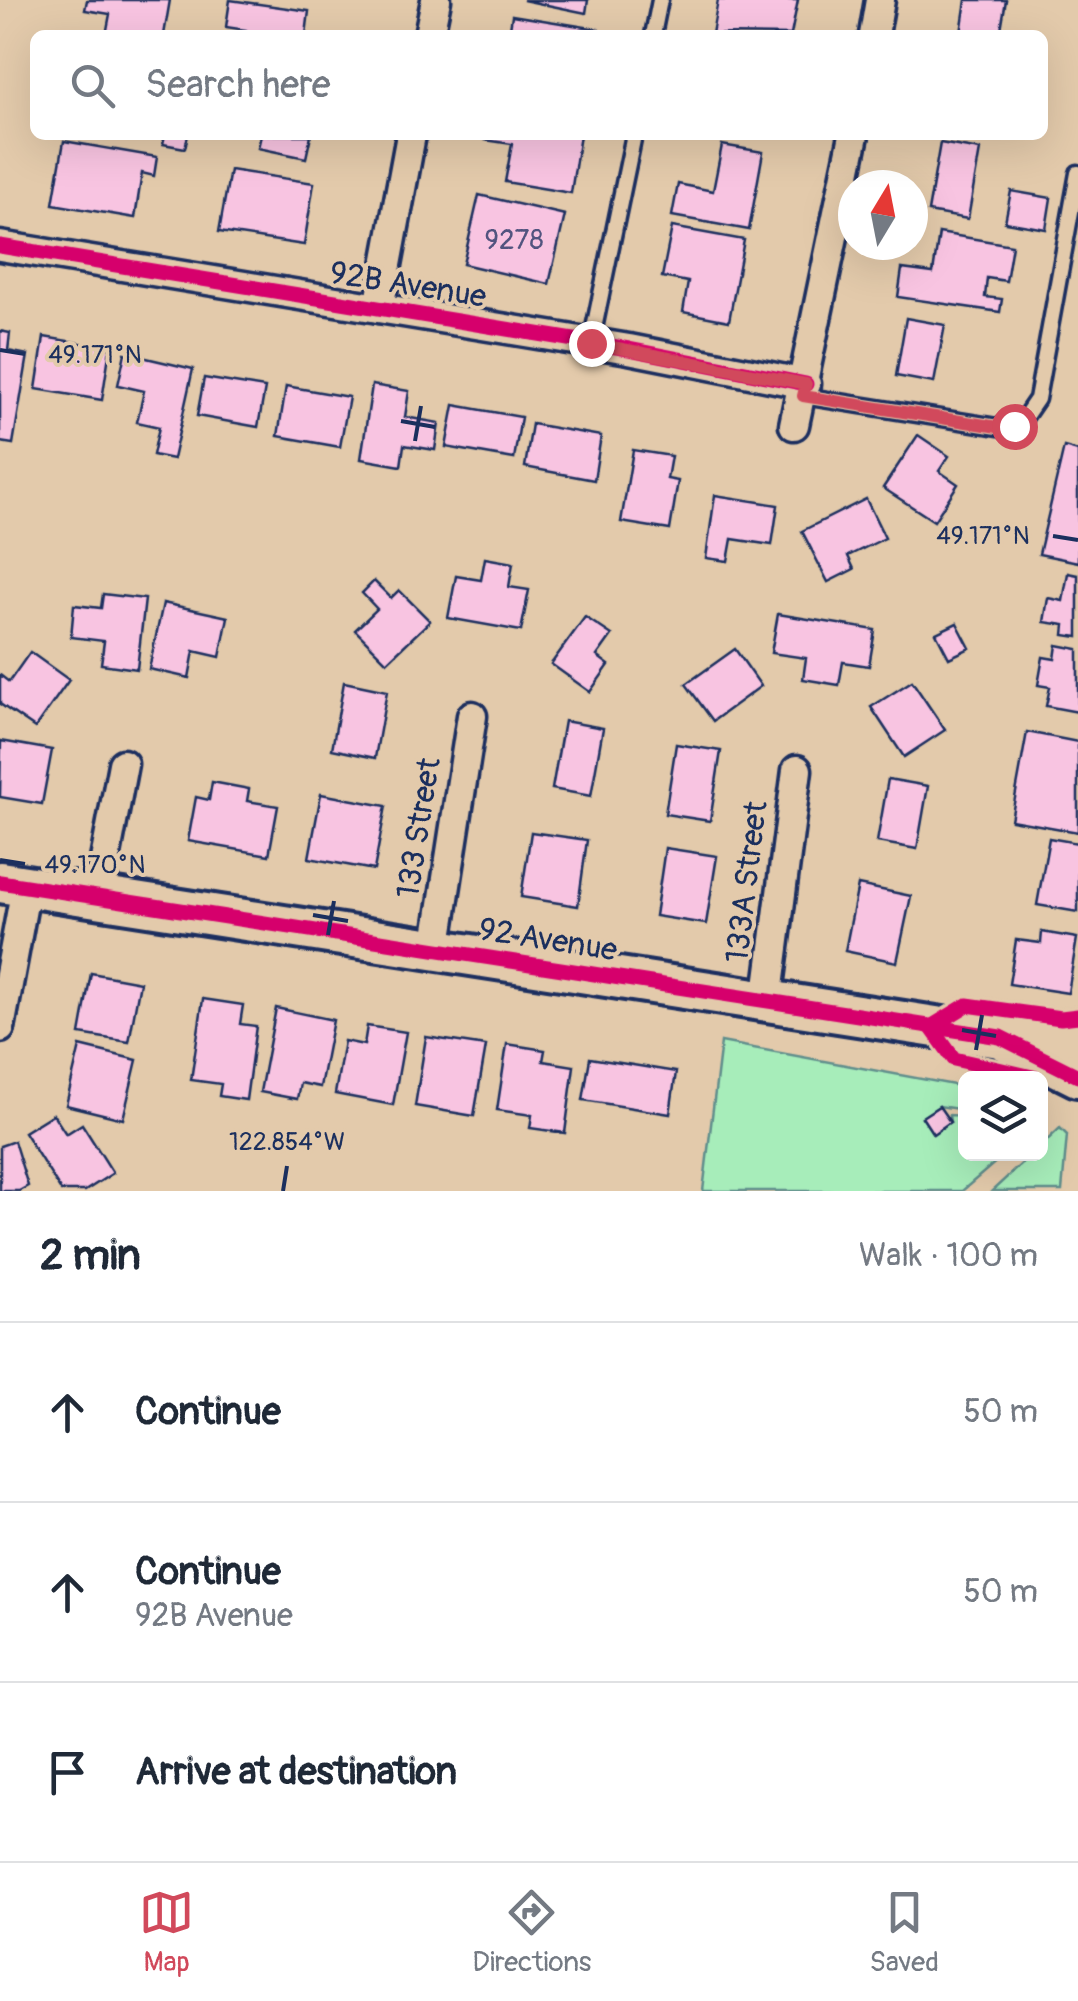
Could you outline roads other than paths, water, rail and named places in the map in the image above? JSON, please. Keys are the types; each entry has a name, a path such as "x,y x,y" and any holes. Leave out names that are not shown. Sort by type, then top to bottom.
{"main road":[{"name":"92 Avenue","path":"13,885 1000,1037 1078,1076"},
{"path":"1000,1037 1024,1030 1078,1034"}],"street":[{"path":"431,30 436,0"},
{"path":"875,30 880,0"},
{"path":"379,308 410,140"},
{"path":"794,425 853,140"},
{"name":"92B Avenue","path":"0,246 591,343 804,390"},
{"name":"133 Street","path":"436,950 472,716"},
{"path":"98,897 123,764"},
{"name":"133A Street","path":"767,1002 797,770"},
{"path":"0,1028 13,885"}],"lane":[{"path":"654,30 660,0"},
{"path":"591,343 633,140"},
{"path":"804,390 1004,428 1022,421 1036,398 1078,173"}]}
